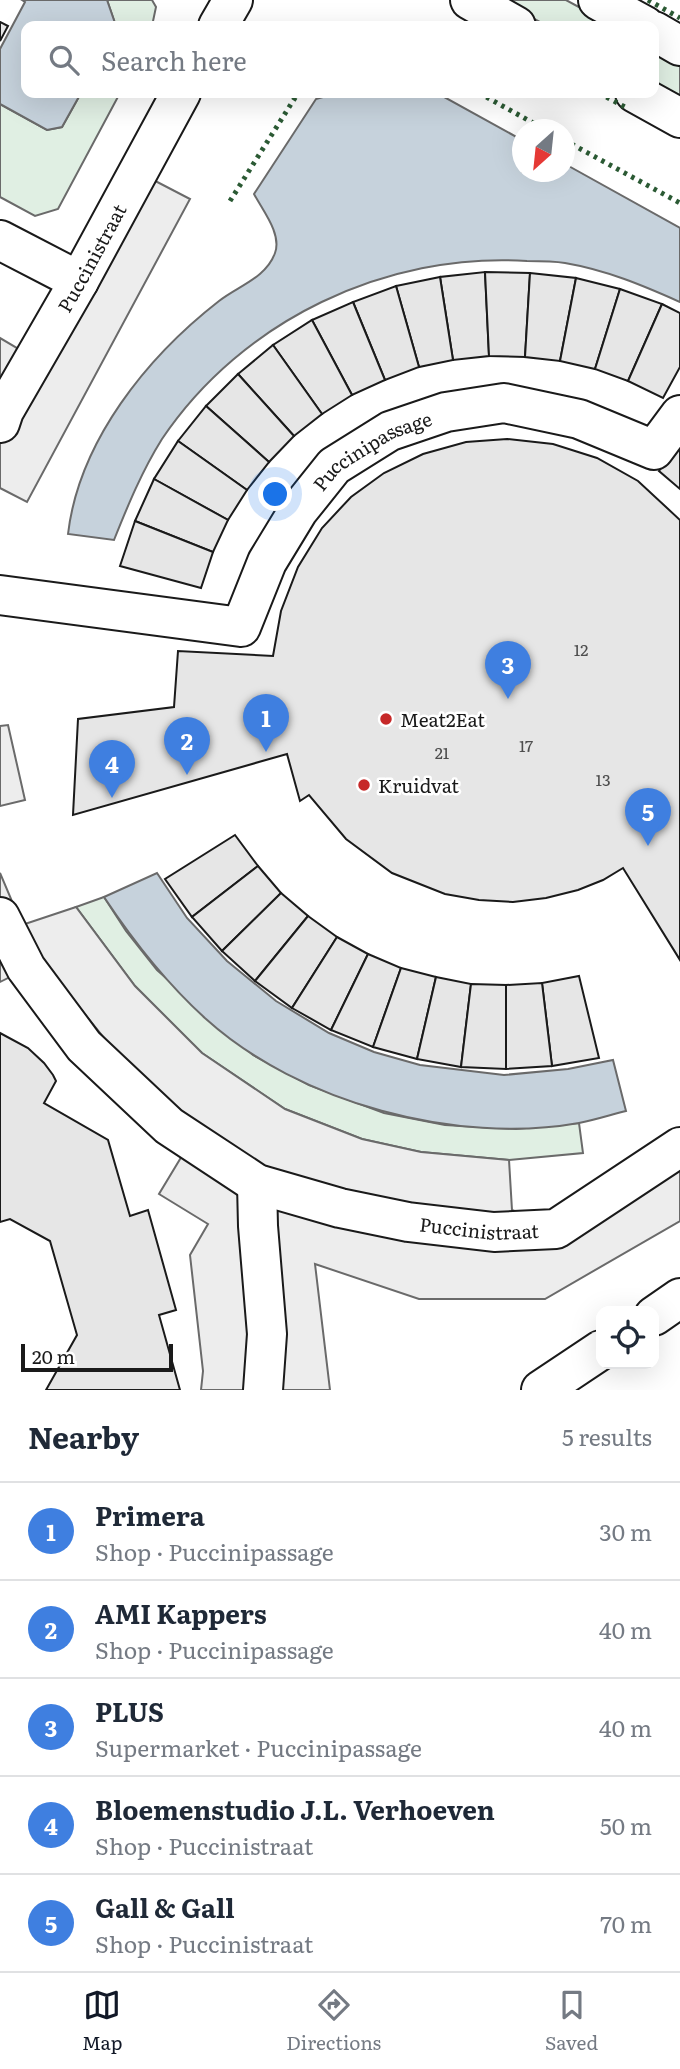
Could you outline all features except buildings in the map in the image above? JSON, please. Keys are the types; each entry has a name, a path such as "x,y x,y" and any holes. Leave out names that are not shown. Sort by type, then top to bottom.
{"street":[{"path":"221,21 233,0"},
{"path":"470,0 507,21"},
{"path":"598,0 636,21"},
{"path":"659,34 680,46"},
{"name":"Puccinistraat","path":"0,424 4,411 79,281 178,98"},
{"path":"644,98 680,118"},
{"path":"0,240 79,281"},
{"name":"Puccinipassage","path":"0,595 241,628 267,562 298,511 334,466 390,431 446,412 504,403 579,419 654,450 680,415"},
{"name":"Puccinistraat","path":"0,917 26,968 84,1046 169,1126 257,1184 340,1208 408,1222 494,1232 556,1228 680,1147"},
{"path":"257,1184 267,1334 263,1390"},
{"path":"659,1313 680,1298"},
{"path":"541,1390 596,1353"}],"green space":[{"path":"107,0 152,0 156,7 153,21 114,21"},
{"path":"500,0 566,0 605,21 538,21"},
{"path":"659,52 680,63 680,100 659,89"},
{"path":"78,98 117,98 58,209 35,216 0,197 0,104 47,130 62,127"},
{"path":"104,897 126,931 157,970 253,1055 309,1085 384,1113 445,1125 516,1129 579,1123 583,1153 509,1160 421,1152 362,1139 285,1109 202,1053 135,986 76,907"}],"shaded area":[{"path":"22,0 107,0 114,21 21,21 21,98 78,98 62,127 47,130 0,104 0,49 25,2"},
{"path":"446,98 512,134 512,182 575,182 575,170 680,228 680,302 609,274 551,261 474,261 422,268 371,282 322,302 275,328 233,360 195,397 155,451 114,540 68,534 86,466 102,434 142,375 192,323 258,275 271,262 276,246 274,230 254,194 316,99"},
{"path":"138,172 190,199 27,502 0,488 0,338 34,358"},
{"path":"8,725 25,800 0,806 0,726"},
{"path":"0,873 22,925 76,907 135,986 202,1053 285,1109 362,1139 421,1152 509,1160 512,1210 556,1228 680,1168 680,1221 545,1299 419,1299 315,1264 330,1390 201,1390 203,1371 190,1255 208,1224 159,1194 200,1126 125,1064 42,961 0,982"},
{"path":"157,873 187,918 227,961 276,1001 329,1033 374,1052 420,1065 504,1075 568,1069 613,1060 626,1111 579,1123 532,1128 482,1128 432,1122 382,1111 333,1095 286,1074 244,1048 191,1005 151,961 104,897"}],"hedge":[{"path":"648,0 680,18"},
{"path":"230,201 295,98"},
{"path":"488,98 526,119"},
{"path":"608,98 625,107"},
{"path":"575,146 680,203"}],"place":[{"name":"PLUS","path":"508,699"},
{"name":"Meat2Eat","path":"386,719"},
{"name":"Primera","path":"266,752"},
{"name":"AMI Kappers","path":"187,775"},
{"name":"Kruidvat","path":"364,785"},
{"name":"Bloemenstudio J.L. Verhoeven","path":"112,798"},
{"name":"Gall & Gall","path":"648,846"}]}
